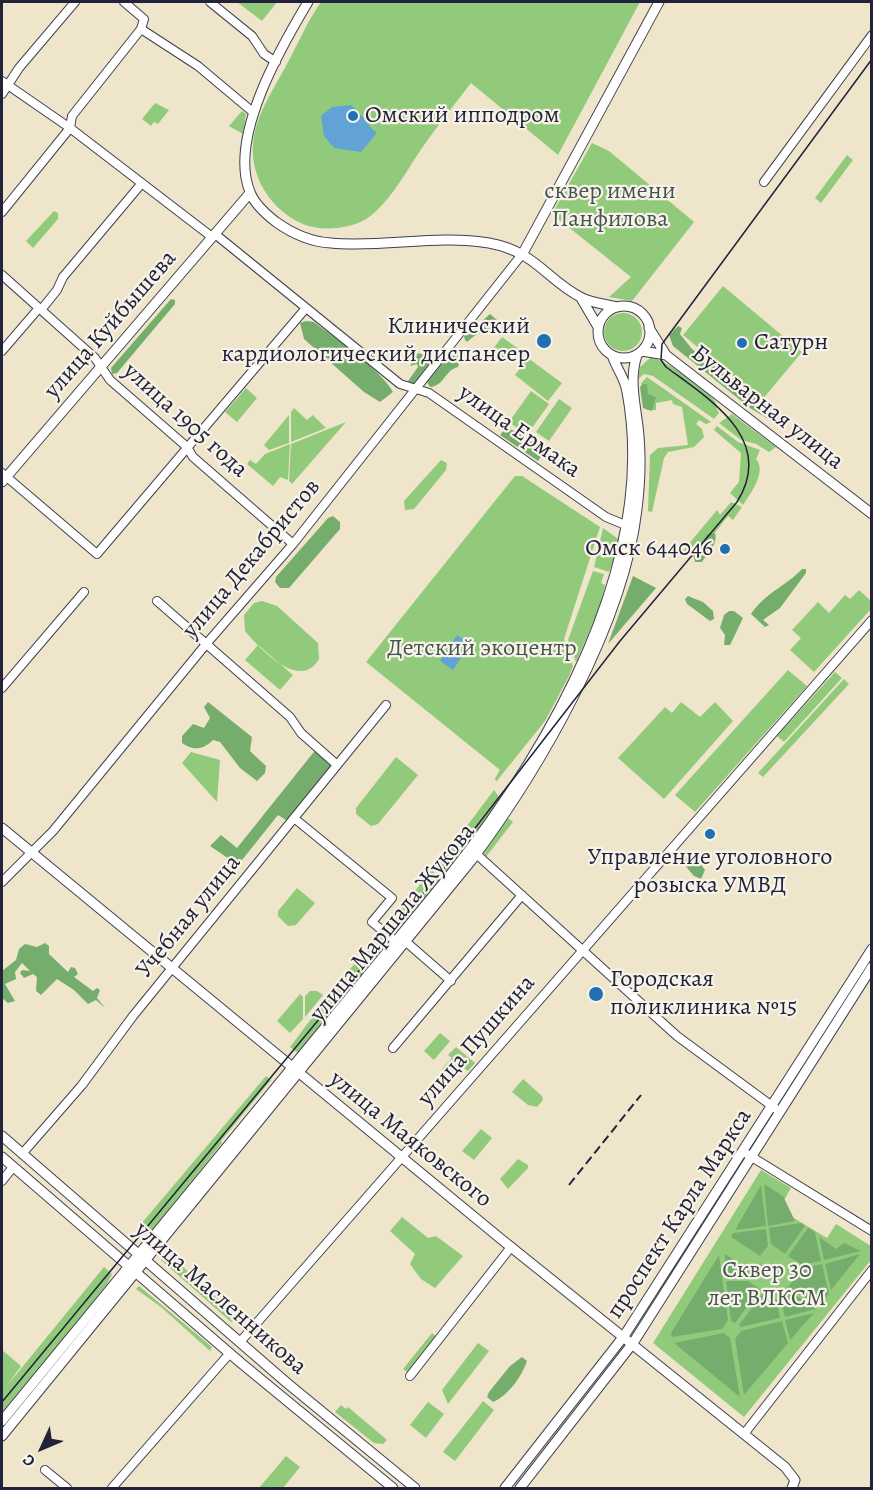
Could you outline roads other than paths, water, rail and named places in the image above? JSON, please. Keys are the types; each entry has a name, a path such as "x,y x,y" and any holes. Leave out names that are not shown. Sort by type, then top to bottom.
{"main road":[{"path":"308,2 276,62 254,113 245,150 250,193 272,219 288,231 309,239 340,243 477,242 523,253 581,298 598,327 599,342 612,355 622,359 639,353 647,343 649,328 641,313 634,308 617,307 581,298"},
{"path":"523,253 659,2"},
{"name":"улица Куйбышева","path":"3,477 250,193"},
{"path":"598,327 608,311 617,307"},
{"name":"Бульварная улица","path":"649,328 666,355 872,514"},
{"name":"Бульварная улица","path":"639,353 666,355"},
{"name":"улица Маршала Жукова","path":"2,1421 401,943 473,851 523,772 570,684 609,596 631,528 640,452 632,378 639,353"},
{"name":"улица Маршала Жукова","path":"612,355 625,380 633,439 631,528"},
{"name":"улица Маяковского","path":"2,828 511,1247 785,1467 794,1484"},
{"name":"проспект Карла Маркса","path":"776,1109 872,949"},
{"name":"проспект Карла Маркса","path":"505,1488 624,1336 872,967"},
{"name":"улица Масленникова","path":"2,1136 240,1342 415,1488"},
{"path":"7,1161 14,1161 22,1154"},
{"name":"проспект Карла Маркса","path":"520,1488 633,1343 747,1154"},
{"name":"улица Масленникова","path":"7,1161 230,1353 393,1488"},
{"name":"улица Маршала Жукова","path":"2,1436 132,1267"},
{"path":"200,1327 208,1324 210,1316"},
{"name":"улица Пушкина","path":"230,1353 240,1342"}],"street":[{"path":"2,94 5,83 75,2"},
{"path":"2,212 70,128 72,116 141,29 144,19 124,2"},
{"path":"210,2 252,36 264,54 276,62"},
{"path":"141,29 198,66 254,113"},
{"path":"764,182 872,35"},
{"name":"улица Ермака","path":"5,83 70,128 214,236 306,308 382,372 404,387 415,388 432,395 606,517 631,528"},
{"path":"2,351 57,290 63,277 142,183"},
{"name":"улица Декабристов","path":"2,882 53,831 207,643 293,544 523,253"},
{"name":"улица 1905 года","path":"2,275 95,358 110,380 187,447 193,457 293,544"},
{"path":"3,477 97,554 306,308"},
{"path":"2,688 84,592"},
{"path":"157,601 291,717 301,733 336,764"},
{"name":"улица Пушкина","path":"240,1342 872,620"},
{"name":"Учебная улица","path":"22,1154 82,1085 98,1061 158,986 386,705"},
{"path":"294,818 392,898 372,922 451,981"},
{"path":"473,851 677,1036 776,1109"},
{"path":"393,1048 522,895"},
{"path":"747,1154 872,1231"},
{"path":"2,1181 7,1161"},
{"path":"410,1376 511,1247"},
{"path":"744,1434 872,1270"},
{"name":"улица Пушкина","path":"112,1488 230,1353"},
{"path":"45,1470 67,1488"}],"water":[{"path":"351,105 377,133 361,152 334,148 324,136 321,116 332,107"},
{"path":"457,635 470,644 453,670 440,661"}],"tram line":[{"path":"2,1402 445,867 620,641 737,502 747,480 749,459 744,441 719,408 666,367 661,360 662,344 872,59"}],"railway":[{"path":"569,1185 641,1095"}],"place":[{"name":"Омский ипподром","path":"353,116"},
{"name":"Клинический кардиологический диспансер","path":"544,341"},
{"name":"Сатурн","path":"742,343"},
{"name":"Омск 644046","path":"725,549"},
{"name":"Управление уголовного розыска УМВД","path":"710,834"},
{"name":"Городская поликлиника №15","path":"596,994"}],"park label":[{"name":"сквер имени Панфилова","path":"610,206"},
{"name":"Детский экоцентр","path":"482,649"},
{"name":"Сквер 30 лет ВЛКСМ","path":"767,1285"}]}
